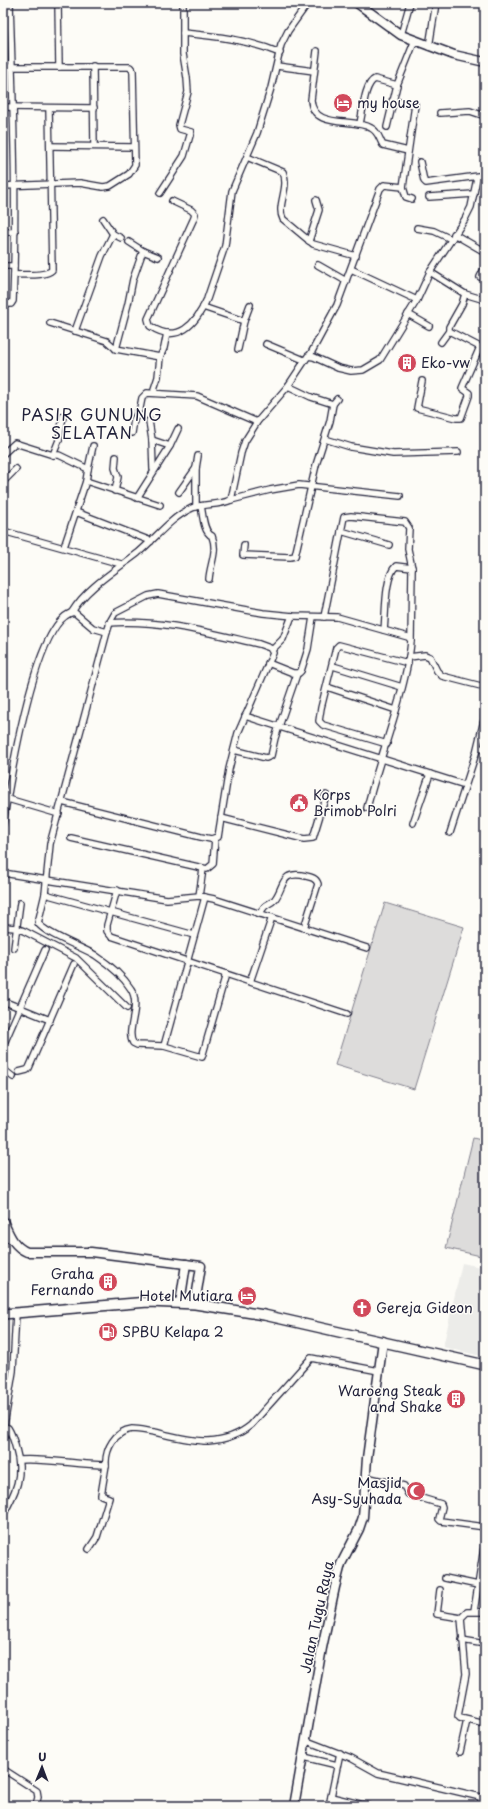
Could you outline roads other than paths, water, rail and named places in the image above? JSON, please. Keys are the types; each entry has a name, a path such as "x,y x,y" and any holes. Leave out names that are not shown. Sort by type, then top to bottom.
{"main road":[{"path":"3,1314 148,1302 195,1304 240,1310 485,1365"}],"street":[{"path":"3,304 11,304 13,301 15,232 10,3"},
{"path":"58,3 59,67"},
{"path":"160,193 184,156 190,132 180,129 179,125 188,92 183,54 182,3"},
{"path":"172,201 191,210 194,214 148,319 150,326 157,331 179,333 191,325 203,307 217,273 226,246 232,191 257,133 272,88 285,37 308,3"},
{"path":"357,3 400,35 454,56 485,62"},
{"path":"400,35 410,3"},
{"path":"429,47 436,3"},
{"path":"183,33 224,37 260,45 280,53"},
{"path":"387,127 396,85 415,40"},
{"path":"317,52 311,100 316,113 326,119 360,123 372,128 377,133 384,145 408,151"},
{"path":"93,66 94,146"},
{"path":"3,67 128,66 132,68 135,165 132,171 116,183 103,187 80,183 3,186"},
{"path":"277,66 314,72"},
{"path":"360,123 366,95 371,81 380,79 396,85"},
{"path":"392,101 415,105 403,187 406,198 412,199"},
{"path":"3,108 94,108"},
{"path":"14,275 44,273 51,271 49,108"},
{"path":"440,113 470,111 485,116"},
{"path":"50,146 134,146"},
{"path":"247,157 283,172 285,177 285,187 281,217 309,241 323,247 356,256"},
{"path":"420,162 424,181 426,182 485,174"},
{"path":"310,355 345,370 360,370 369,368 380,360 416,300 430,272 465,219 474,194 478,176"},
{"path":"231,500 245,440 257,422 288,386 304,360 310,355 338,305 382,186 386,185 395,188 403,187"},
{"path":"429,197 474,194"},
{"path":"309,241 319,210 316,200"},
{"path":"103,219 113,234 121,238"},
{"path":"417,228 452,237 485,252"},
{"path":"3,232 15,232"},
{"path":"75,331 102,256 113,234"},
{"path":"129,242 143,251 158,257"},
{"path":"116,349 128,304 132,279 143,251"},
{"path":"3,266 14,266"},
{"path":"318,266 346,281"},
{"path":"480,277 485,267"},
{"path":"351,269 416,300"},
{"path":"430,272 465,294 485,300"},
{"path":"441,342 449,331 449,327 462,304 465,294"},
{"path":"238,349 244,321 250,306"},
{"path":"203,307 244,321"},
{"path":"408,314 429,326"},
{"path":"50,323 107,341 116,349 160,357"},
{"path":"422,382 417,408 461,418 470,396 469,393 462,389 462,386 482,348 449,331"},
{"path":"155,393 154,389 158,378 160,357 164,348 167,333"},
{"path":"266,344 304,360"},
{"path":"244,545 243,555 295,556 311,486 335,401 311,397 288,386"},
{"path":"132,433 134,420 140,408 142,398 147,393 198,396 257,422"},
{"path":"53,455 59,440 63,416"},
{"path":"149,421 154,469"},
{"path":"137,498 170,446 178,429"},
{"path":"325,439 351,447 393,454 458,452"},
{"path":"152,440 170,446"},
{"path":"3,454 15,443 53,455 59,455 88,469"},
{"path":"64,547 86,481 93,446"},
{"path":"198,456 196,468 198,506 206,530 209,535 212,536 214,541 214,557 209,579"},
{"path":"115,491 118,477 115,465 116,457"},
{"path":"179,492 196,468"},
{"path":"3,482 16,469"},
{"path":"86,481 160,505"},
{"path":"3,824 28,695 42,652 62,620 72,612 76,605 121,564 137,553 169,523 198,506 217,505 231,500 292,486 311,486 400,496"},
{"path":"76,512 151,540"},
{"path":"324,617 344,517 348,516 405,522 409,528 408,549 412,568 411,640 409,657 387,744 367,808"},
{"path":"3,531 121,564"},
{"path":"341,531 389,545"},
{"path":"384,630 391,573 396,566 412,568"},
{"path":"226,974 202,1057 164,1046 137,1045 131,1040 135,1009 134,996 131,989 95,955 39,925 38,920 45,894 50,844 109,623 115,613 154,594 263,613 346,619 405,636 411,640"},
{"path":"72,612 76,613 93,628 107,632"},
{"path":"71,838 203,869 210,867 213,864 215,838 219,834 234,750 245,716 268,663 272,650 282,639 292,616"},
{"path":"234,750 270,758 278,728 297,674 300,673 303,668 313,617"},
{"path":"109,623 130,622 163,624 259,644 272,650"},
{"path":"387,744 321,724 319,716 333,666 336,648 339,645 408,663"},
{"path":"409,657 425,655 430,657 437,671 442,676 481,686 485,689"},
{"path":"268,663 297,674"},
{"path":"333,666 402,687"},
{"path":"327,687 396,710"},
{"path":"450,833 478,747 484,720 485,702"},
{"path":"245,716 278,728 465,785"},
{"path":"478,747 485,750"},
{"path":"413,823 430,774"},
{"path":"222,818 304,839 312,838 326,795"},
{"path":"8,799 58,814"},
{"path":"62,802 201,837 215,838"},
{"path":"164,1046 194,935 202,897 203,869"},
{"path":"3,873 167,899 202,897 272,917 367,948"},
{"path":"260,914 263,907 276,898 281,884 287,877 299,874 310,877 315,879 318,884 304,928"},
{"path":"117,890 107,931 111,936 347,1014"},
{"path":"45,894 194,935"},
{"path":"14,948 20,903"},
{"path":"250,982 272,917"},
{"path":"3,927 16,928 76,958 127,1008"},
{"path":"3,1046 45,950"},
{"path":"19,1072 29,1068 74,964"},
{"path":"3,1001 50,1020"},
{"path":"3,1069 12,1077"},
{"path":"3,1221 7,1239 27,1252 91,1252 201,1266 195,1304"},
{"path":"180,1303 186,1264"},
{"path":"3,1515 18,1482 19,1460 13,1436 8,1428 4,1427 12,1371 16,1313"},
{"name":"Jalan Tugu Raya","path":"294,1806 304,1757 309,1742 322,1648 339,1572 346,1552 359,1529 363,1516 366,1477 383,1341"},
{"path":"89,1549 96,1537 109,1498 101,1495 108,1449 114,1440 126,1430 140,1430 185,1439 209,1441 229,1437 242,1432 256,1421 310,1358 379,1371"},
{"path":"19,1460 35,1459 73,1464 106,1465"},
{"path":"366,1477 404,1486 408,1494 441,1504 442,1507 439,1518 441,1521 485,1527"},
{"path":"474,1611 485,1541"},
{"path":"445,1578 478,1585"},
{"path":"440,1590 437,1614 460,1618"},
{"path":"460,1618 465,1613 474,1611 485,1612"},
{"path":"460,1618 466,1674 458,1716 460,1718 485,1724"},
{"path":"462,1640 485,1644"},
{"path":"460,1752 467,1720"},
{"path":"309,1742 340,1753 378,1773 484,1798 480,1806"},
{"path":"329,1806 340,1753"},
{"path":"304,1757 338,1765"},
{"path":"3,1769 37,1791 38,1797 36,1806"},
{"path":"331,1797 368,1806"}],"place":[{"name":"my house","path":"343,103"},
{"name":"Eko-vw","path":"407,363"},
{"name":"Korps Brimob Polri","path":"299,803"},
{"name":"Graha Fernando","path":"108,1282"},
{"name":"Hotel Mutiara","path":"247,1296"},
{"name":"Gereja Gideon","path":"362,1308"},
{"name":"SPBU Kelapa 2","path":"108,1332"},
{"name":"Waroeng Steak and Shake","path":"456,1399"},
{"name":"Masjid Asy-Syuhada","path":"416,1491"}],"district":[{"name":"PASIR GUNUNG SELATAN","path":"92,424"}]}
